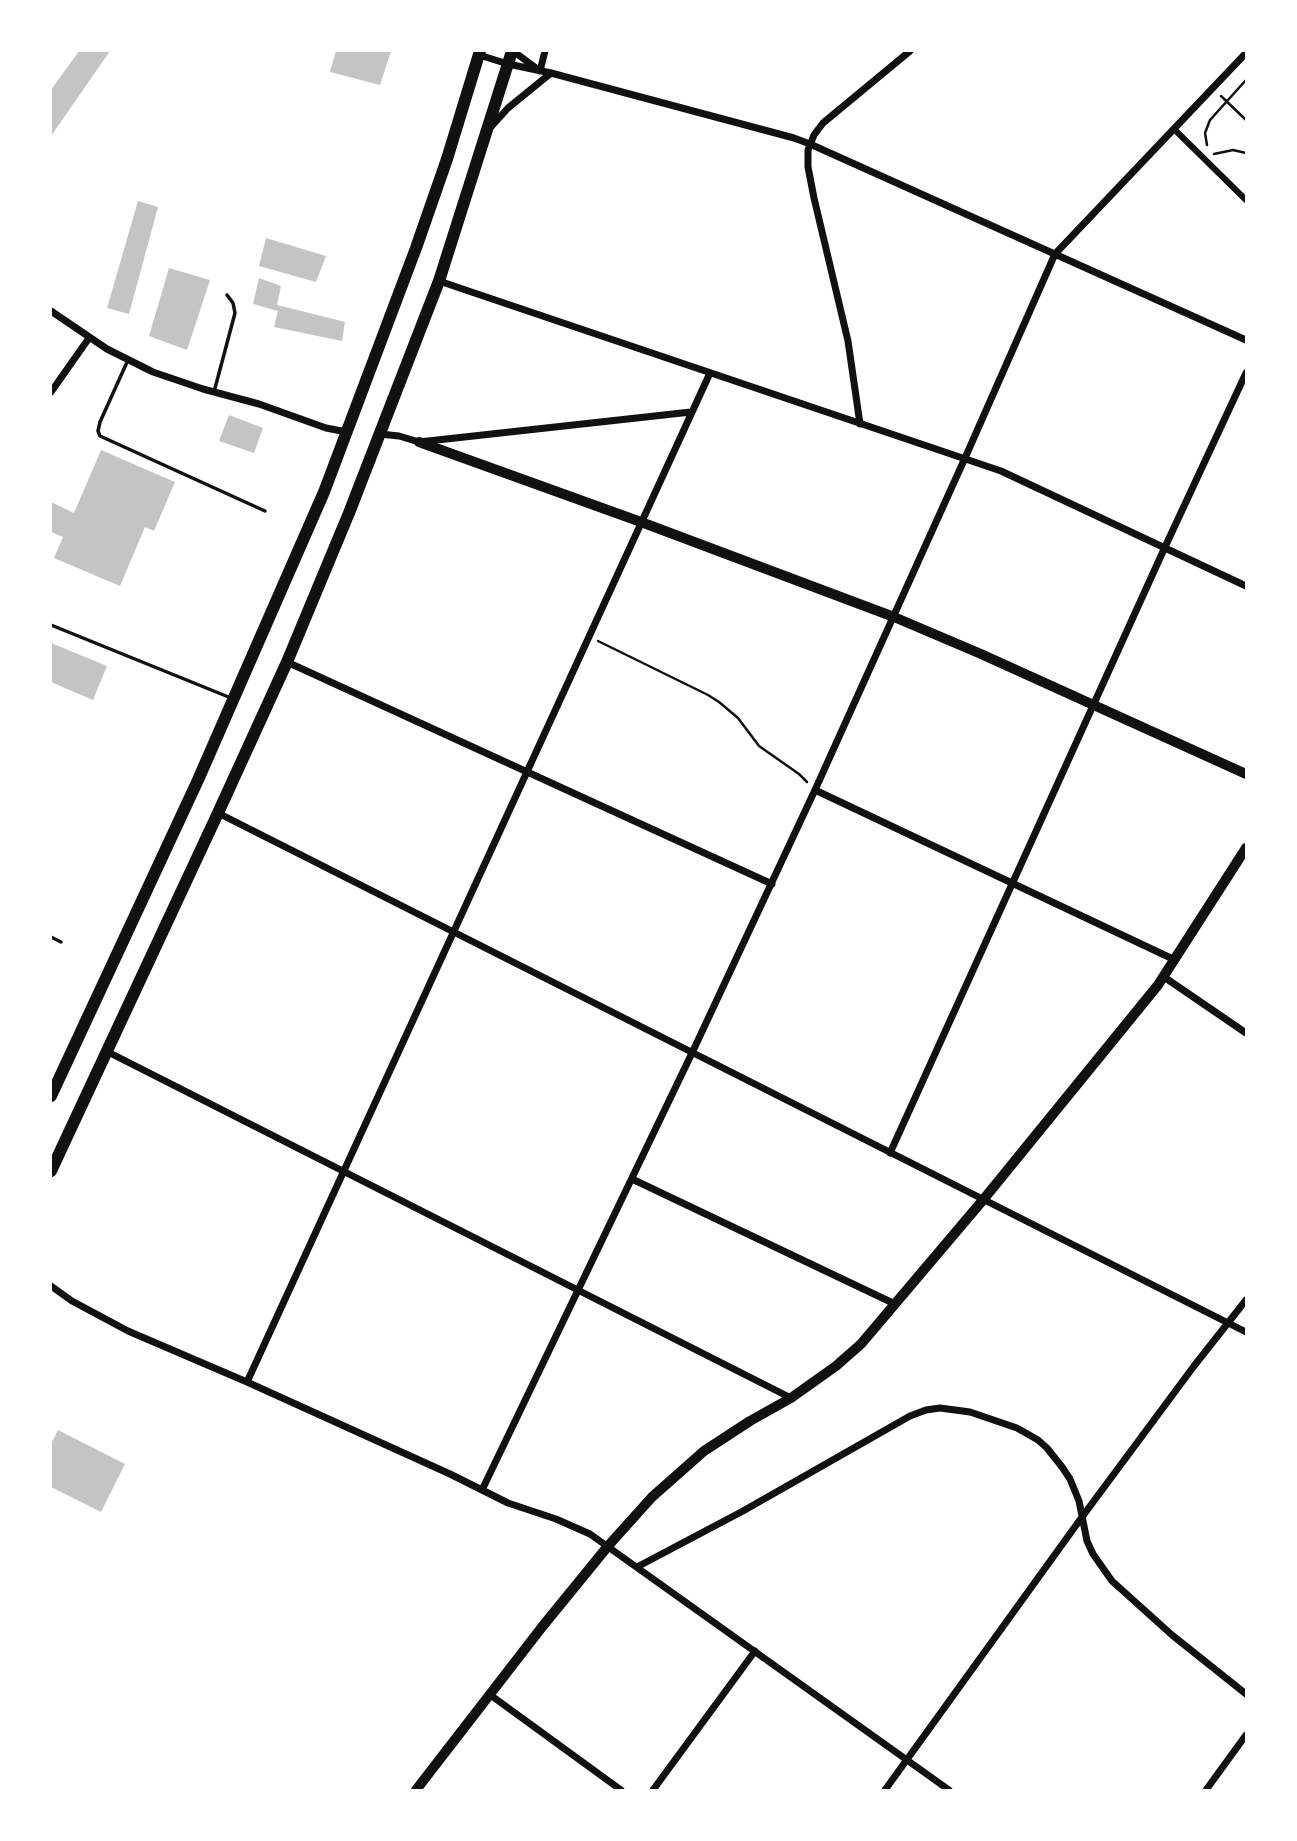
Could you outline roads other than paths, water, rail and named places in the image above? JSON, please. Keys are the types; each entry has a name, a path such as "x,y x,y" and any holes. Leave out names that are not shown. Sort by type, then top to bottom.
{"main road":[{"path":"51,1171 287,662 439,281 512,51"},
{"path":"51,1096 293,566 347,432 420,236 480,53"},
{"path":"416,1790 608,1546 652,1497 718,1441 791,1398 849,1356 895,1304 1164,977 1246,848"}],"street":[{"path":"512,51 540,71"},
{"path":"540,71 545,51"},
{"path":"860,424 846,329 814,198 808,167 808,150 823,123 905,52"},
{"path":"480,53 508,64 794,138 1246,340"},
{"path":"482,1490 772,884 1055,254 1246,53"},
{"path":"487,131 508,108 551,73"},
{"path":"1174,129 1246,200"},
{"path":"439,281 1001,471 1246,586"},
{"path":"51,311 89,338 128,360 163,375 259,404 326,428 347,432"},
{"path":"51,392 89,338"},
{"path":"247,1382 710,373"},
{"path":"890,1153 1246,373"},
{"path":"419,442 691,412"},
{"path":"380,434 419,442 894,617 1246,774"},
{"path":"287,662 772,884"},
{"path":"815,790 1175,960"},
{"path":"218,813 1246,1332"},
{"path":"1164,977 1246,1032"},
{"path":"106,1051 791,1398"},
{"path":"632,1179 895,1304"},
{"path":"51,1286 72,1301 128,1331 247,1382 508,1503 576,1527 608,1546 949,1790"},
{"path":"885,1790 1082,1517 1246,1300"},
{"path":"637,1567 743,1511 899,1422 933,1409 960,1410 992,1418 1038,1440 1054,1456 1070,1479 1079,1501 1087,1541 1112,1581 1246,1694"},
{"path":"653,1790 755,1651"},
{"path":"489,1694 621,1790"},
{"path":"1206,1790 1246,1735"}],"lane":[{"path":"214,392 235,313 233,303 227,295"},
{"path":"128,360 100,422 100,436 265,511"},
{"path":"51,625 234,699"},
{"path":"51,937 61,942"}]}
